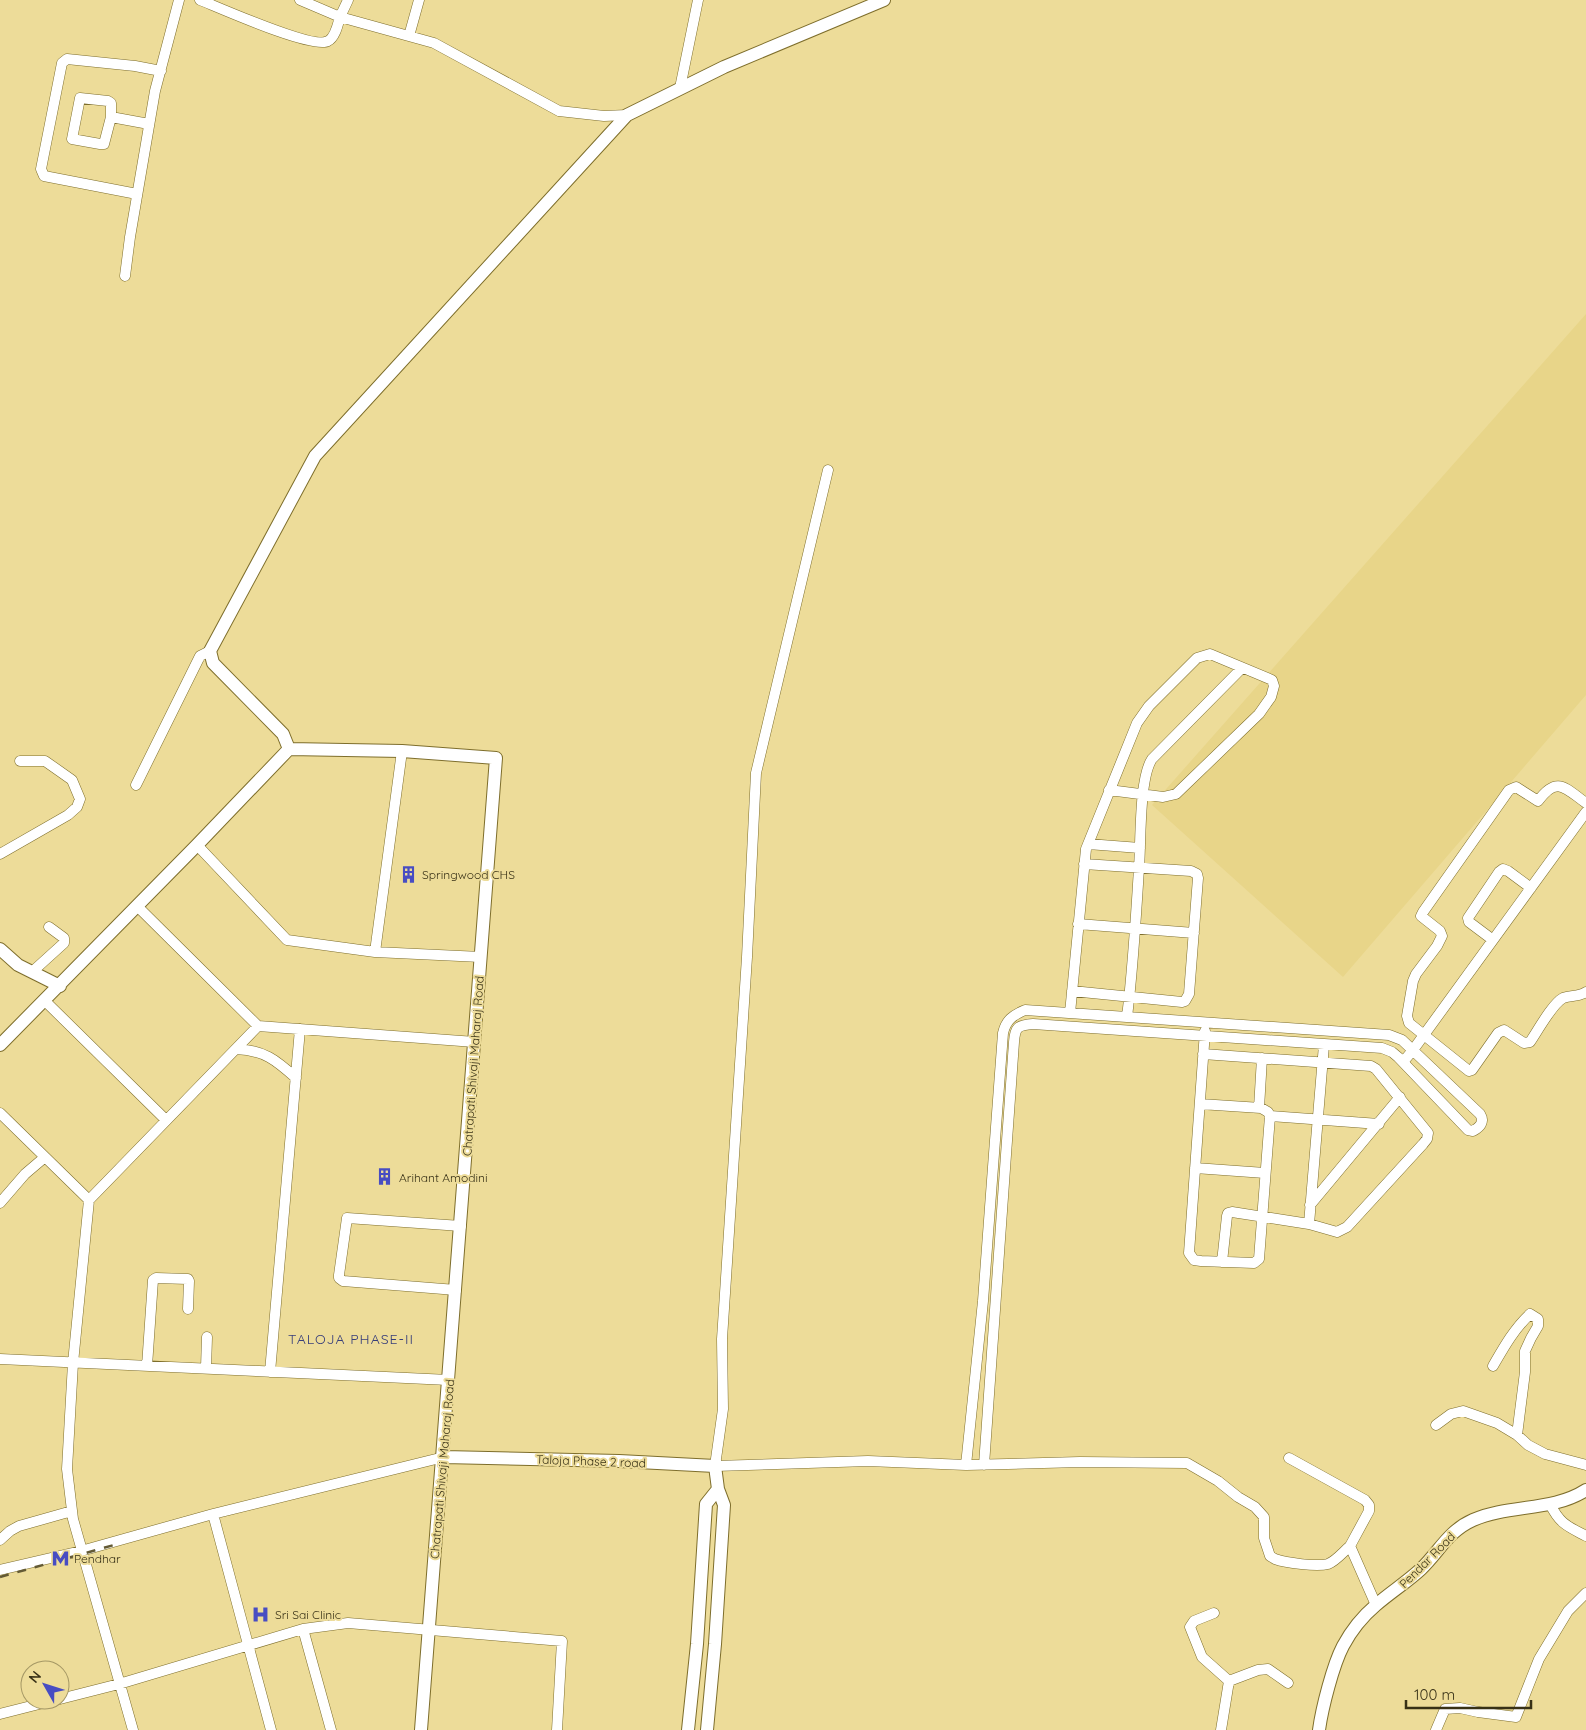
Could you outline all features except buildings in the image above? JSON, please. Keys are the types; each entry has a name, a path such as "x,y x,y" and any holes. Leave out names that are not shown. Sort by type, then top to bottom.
{"street":[{"path":"125,276 150,124 179,0"},
{"path":"200,0 283,33 319,44 331,40 348,0"},
{"path":"300,0 340,17 434,43 559,111 604,116 626,115"},
{"path":"409,36 417,0"},
{"path":"680,88 698,0"},
{"path":"136,785 200,656 210,651 316,456 626,115 724,66 884,0"},
{"path":"137,194 44,176 40,169 62,63 64,61 67,59 134,66 161,71"},
{"path":"80,98 108,101 111,103 111,117 104,144 72,139 80,98"},
{"path":"111,117 150,124"},
{"path":"707,1730 724,1505 718,1488 715,1466 723,1409 722,1339 747,957 756,773 828,470"},
{"path":"0,1045 60,986 289,749 283,734 213,664 210,651"},
{"path":"1070,1014 1084,864 1088,844 1109,790 1133,733 1143,715 1197,658 1210,654 1272,680 1274,683 1271,696 1260,714 1176,794 1163,797 1109,790"},
{"path":"1127,1018 1135,928 1143,795 1147,769 1152,759 1242,668"},
{"name":"Chatrapati Shivaji Maharaj Road","path":"289,749 402,752 496,758 444,1457 421,1730"},
{"path":"375,952 402,752"},
{"path":"0,854 68,815 77,807 80,799 72,780 45,761 20,761"},
{"path":"1586,803 1564,787 1558,786 1546,789 1538,801 1516,787 1509,790 1421,916 1440,931 1442,936 1437,946 1416,974 1407,1016 1409,1023 1469,1071 1472,1070 1498,1033 1504,1030 1524,1043 1530,1042 1557,1003 1564,998 1579,996 1586,992"},
{"path":"1403,1062 1586,812"},
{"path":"1088,844 1140,848"},
{"path":"197,845 288,940 375,952 481,958"},
{"path":"1072,991 1182,1002 1185,1001 1189,994 1197,874 1191,871 1084,864"},
{"path":"1493,940 1470,922 1468,918 1499,872 1503,869 1508,871 1531,888"},
{"path":"138,906 258,1026 475,1042"},
{"path":"1078,924 1194,933"},
{"path":"32,972 64,942 64,938 49,927"},
{"path":"0,949 18,965 60,986"},
{"path":"45,1001 166,1120"},
{"path":"966,1465 984,1301 1003,1033 1005,1025 1014,1014 1025,1010 1390,1035 1402,1040 1482,1118 1478,1128 1473,1131 1468,1130 1403,1062 1392,1052 1382,1048 1033,1024 1023,1024 1018,1027 1014,1042 984,1465"},
{"path":"1009,1019 1018,1027"},
{"path":"1200,1104 1259,1108 1265,1110 1270,1116 1259,1259 1257,1262 1194,1260 1189,1253 1205,1023"},
{"path":"133,1730 81,1550 72,1511 67,1469 73,1363 89,1200 258,1026"},
{"path":"270,1372 300,1029"},
{"path":"1309,1224 1324,1045"},
{"path":"236,1049 251,1050 267,1055 296,1078"},
{"path":"1203,1054 1371,1066 1376,1069 1400,1097 1428,1133 1427,1138 1348,1227 1338,1232 1309,1224 1232,1212 1228,1213 1222,1262"},
{"path":"1259,1108 1262,1058"},
{"path":"1310,1205 1400,1097"},
{"path":"1450,1112 1462,1098"},
{"path":"0,1113 89,1200"},
{"path":"1270,1116 1379,1124"},
{"path":"0,1202 25,1174 45,1157"},
{"path":"1195,1168 1265,1173"},
{"path":"456,1290 343,1281 339,1278 339,1275 347,1218 460,1226"},
{"path":"147,1366 153,1280 156,1278 188,1279 190,1281 188,1309"},
{"path":"1493,1366 1523,1321 1530,1314 1538,1319 1538,1326 1525,1351 1525,1372 1517,1435"},
{"path":"206,1368 207,1337"},
{"path":"0,1359 449,1380"},
{"path":"1436,1425 1451,1414 1463,1411 1497,1423 1517,1435 1528,1445 1545,1454 1586,1465"},
{"path":"0,1570 213,1514 444,1457"},
{"name":"Taloja Phase 2 road","path":"444,1457 629,1461 715,1466"},
{"path":"715,1466 868,1461 966,1465 1080,1462 1187,1463 1218,1481 1238,1497 1255,1507 1264,1517 1264,1538 1270,1556 1275,1559 1318,1565 1328,1564 1350,1546 1369,1511 1369,1505 1365,1500 1289,1458"},
{"path":"688,1730 697,1644 706,1504 718,1488"},
{"name":"Pendar Road","path":"1319,1730 1343,1646 1360,1621 1376,1605 1423,1568 1444,1541 1474,1519 1503,1511 1550,1504 1578,1495 1586,1490"},
{"path":"1550,1504 1557,1518 1586,1536"},
{"path":"0,1540 18,1526 72,1511"},
{"path":"213,1514 271,1730"},
{"path":"1350,1546 1376,1605"},
{"path":"1436,1730 1445,1709 1460,1708 1516,1716 1544,1651 1568,1611 1586,1593"},
{"path":"1214,1613 1194,1621 1190,1627 1202,1657 1229,1681"},
{"path":"70,1696 120,1684 303,1629 348,1623 562,1641 557,1730"},
{"path":"303,1629 331,1730"},
{"path":"1229,1681 1258,1670 1268,1669 1288,1682"},
{"path":"1221,1730 1229,1681"},
{"path":"0,1714 20,1709"}],"shaded area":[{"path":"1586,314 1586,695 1343,977 1152,805"}],"railway":[{"path":"0,1577 114,1545"}],"place":[{"name":"Springwood CHS","path":"408,874"},
{"name":"Arihant Amodini","path":"385,1177"},
{"name":"Pendhar","path":"60,1558"},
{"name":"Sri Sai Clinic","path":"261,1614"}],"district":[{"name":"TALOJA PHASE-II","path":"351,1339"}]}
